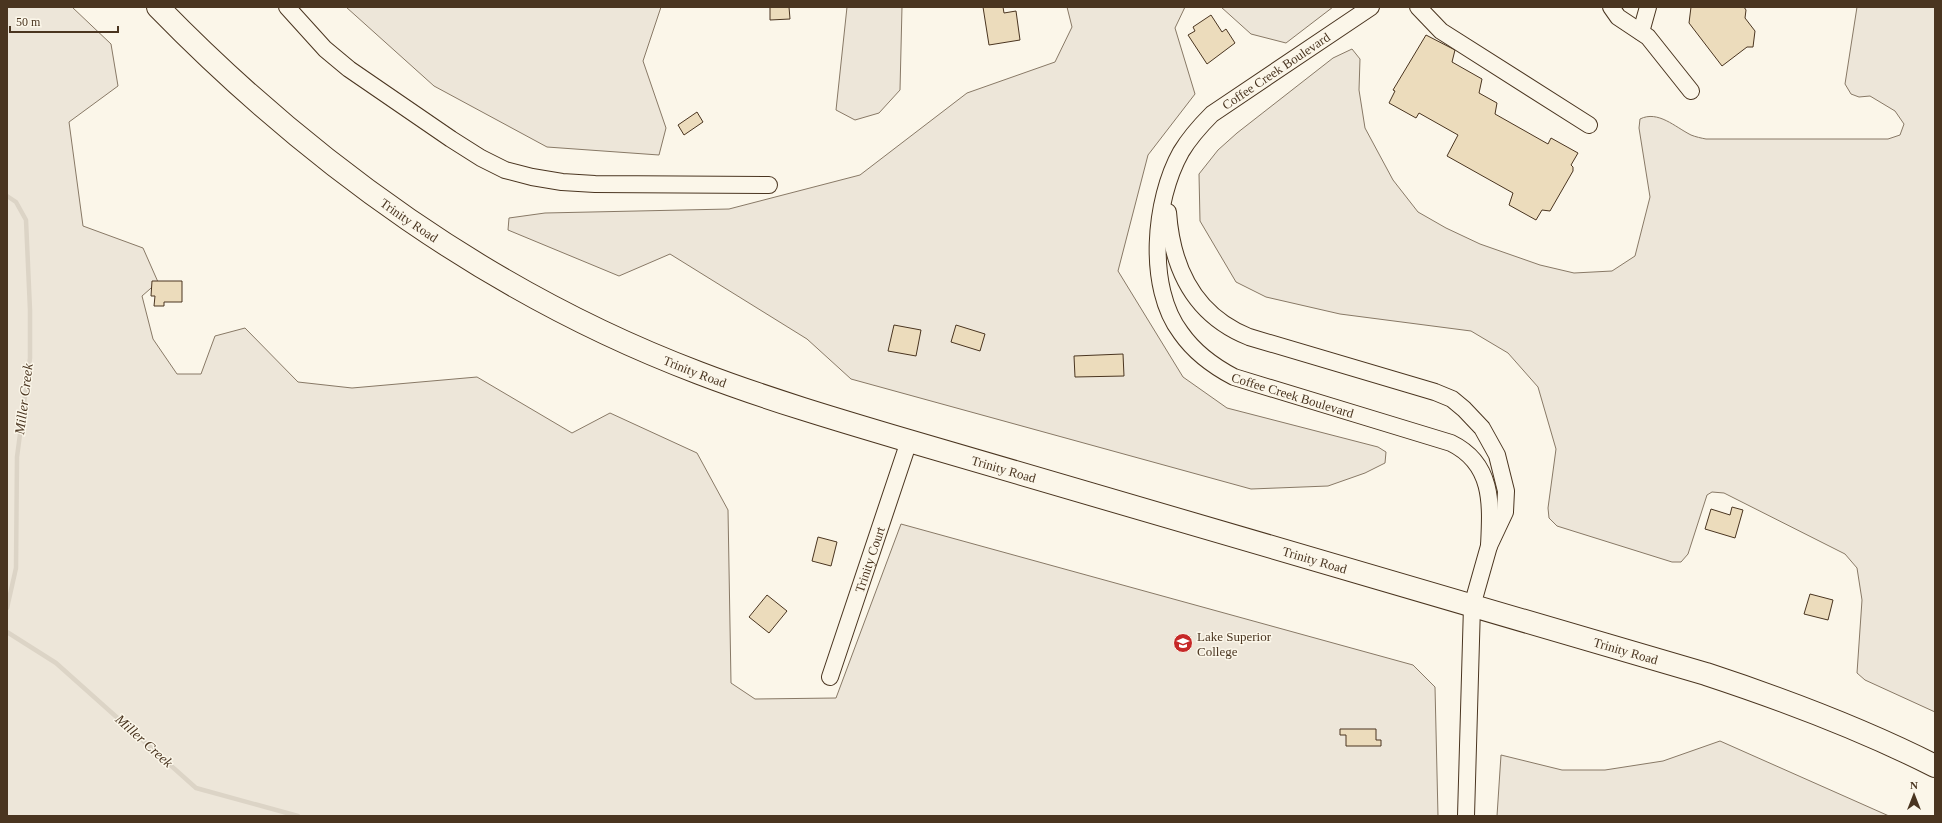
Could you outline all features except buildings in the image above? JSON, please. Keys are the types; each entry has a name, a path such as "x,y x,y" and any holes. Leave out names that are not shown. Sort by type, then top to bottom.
{"highway":[{"name":"Trinity Road","path":"158,7 226,75 287,128 333,165 404,216 515,285 593,326 698,373 792,406 909,441 1706,674 1765,693 1859,729 1935,766"}],"street":[{"path":"287,7 325,49 349,69 451,139 481,158 505,170 532,177 562,182 595,184 769,185"},
{"name":"Coffee Creek Boulevard","path":"1371,7 1212,114 1198,128 1175,164 1168,186 1158,235 1159,279 1165,303 1180,332 1205,360 1234,377 1458,447 1476,461 1486,482 1491,508 1489,546"},
{"path":"1418,7 1441,31 1589,124"},
{"path":"1611,7 1618,17 1648,37 1691,90"},
{"path":"1641,32 1648,7"},
{"name":"Coffee Creek Boulevard","path":"1168,186 1170,237 1179,269 1194,294 1222,322 1250,337 1435,392 1452,399 1474,418 1488,438 1497,455 1506,491 1505,512 1489,546 1472,606 1466,816"},
{"name":"Trinity Court","path":"830,677 866,575 909,441"}],"shaded area":[{"path":"7,7 72,7 111,44 118,86 69,122 83,226 143,248 158,282 142,296 153,339 177,374 201,374 215,336 245,328 298,382 352,388 477,377 572,433 610,413 697,453 728,510 731,683 755,699 836,698 901,524 1413,665 1435,687 1438,816 7,816"},
{"path":"346,7 661,7 643,61 666,128 659,155 547,147 434,86"},
{"path":"847,7 902,7 900,90 879,113 855,120 836,110"},
{"path":"1067,7 1185,7 1175,28 1195,94 1148,155 1118,271 1183,377 1227,408 1378,447 1386,452 1385,463 1365,473 1328,486 1251,489 851,379 807,339 670,254 619,276 508,230 509,218 545,213 729,209 860,175 967,93 1055,62 1072,27"},
{"path":"1221,7 1333,7 1286,43 1251,34"},
{"path":"1857,7 1935,7 1935,712 1865,680 1857,673 1862,600 1857,568 1845,554 1724,493 1712,492 1707,495 1688,554 1681,562 1672,562 1557,526 1549,518 1548,508 1556,449 1538,387 1508,353 1471,331 1340,314 1266,297 1236,282 1200,221 1199,174 1218,150 1237,133 1333,58 1352,49 1360,59 1359,90 1365,128 1393,180 1418,212 1446,228 1480,244 1540,265 1574,273 1612,271 1635,256 1650,197 1639,128 1640,119 1647,117 1660,118 1691,135 1706,139 1888,139 1900,135 1904,124 1895,111 1870,96 1859,97 1851,94 1845,84"},
{"path":"1720,741 1889,816 1497,816 1501,755 1562,770 1605,770 1663,761"}],"waterway":[{"name":"Miller Creek","path":"7,196 16,202 26,220 30,310 30,358 17,457 16,568 7,608"},
{"name":"Miller Creek","path":"7,632 56,663 196,788 298,816"}],"place":[{"name":"Lake Superior College","path":"1183,643"}]}
